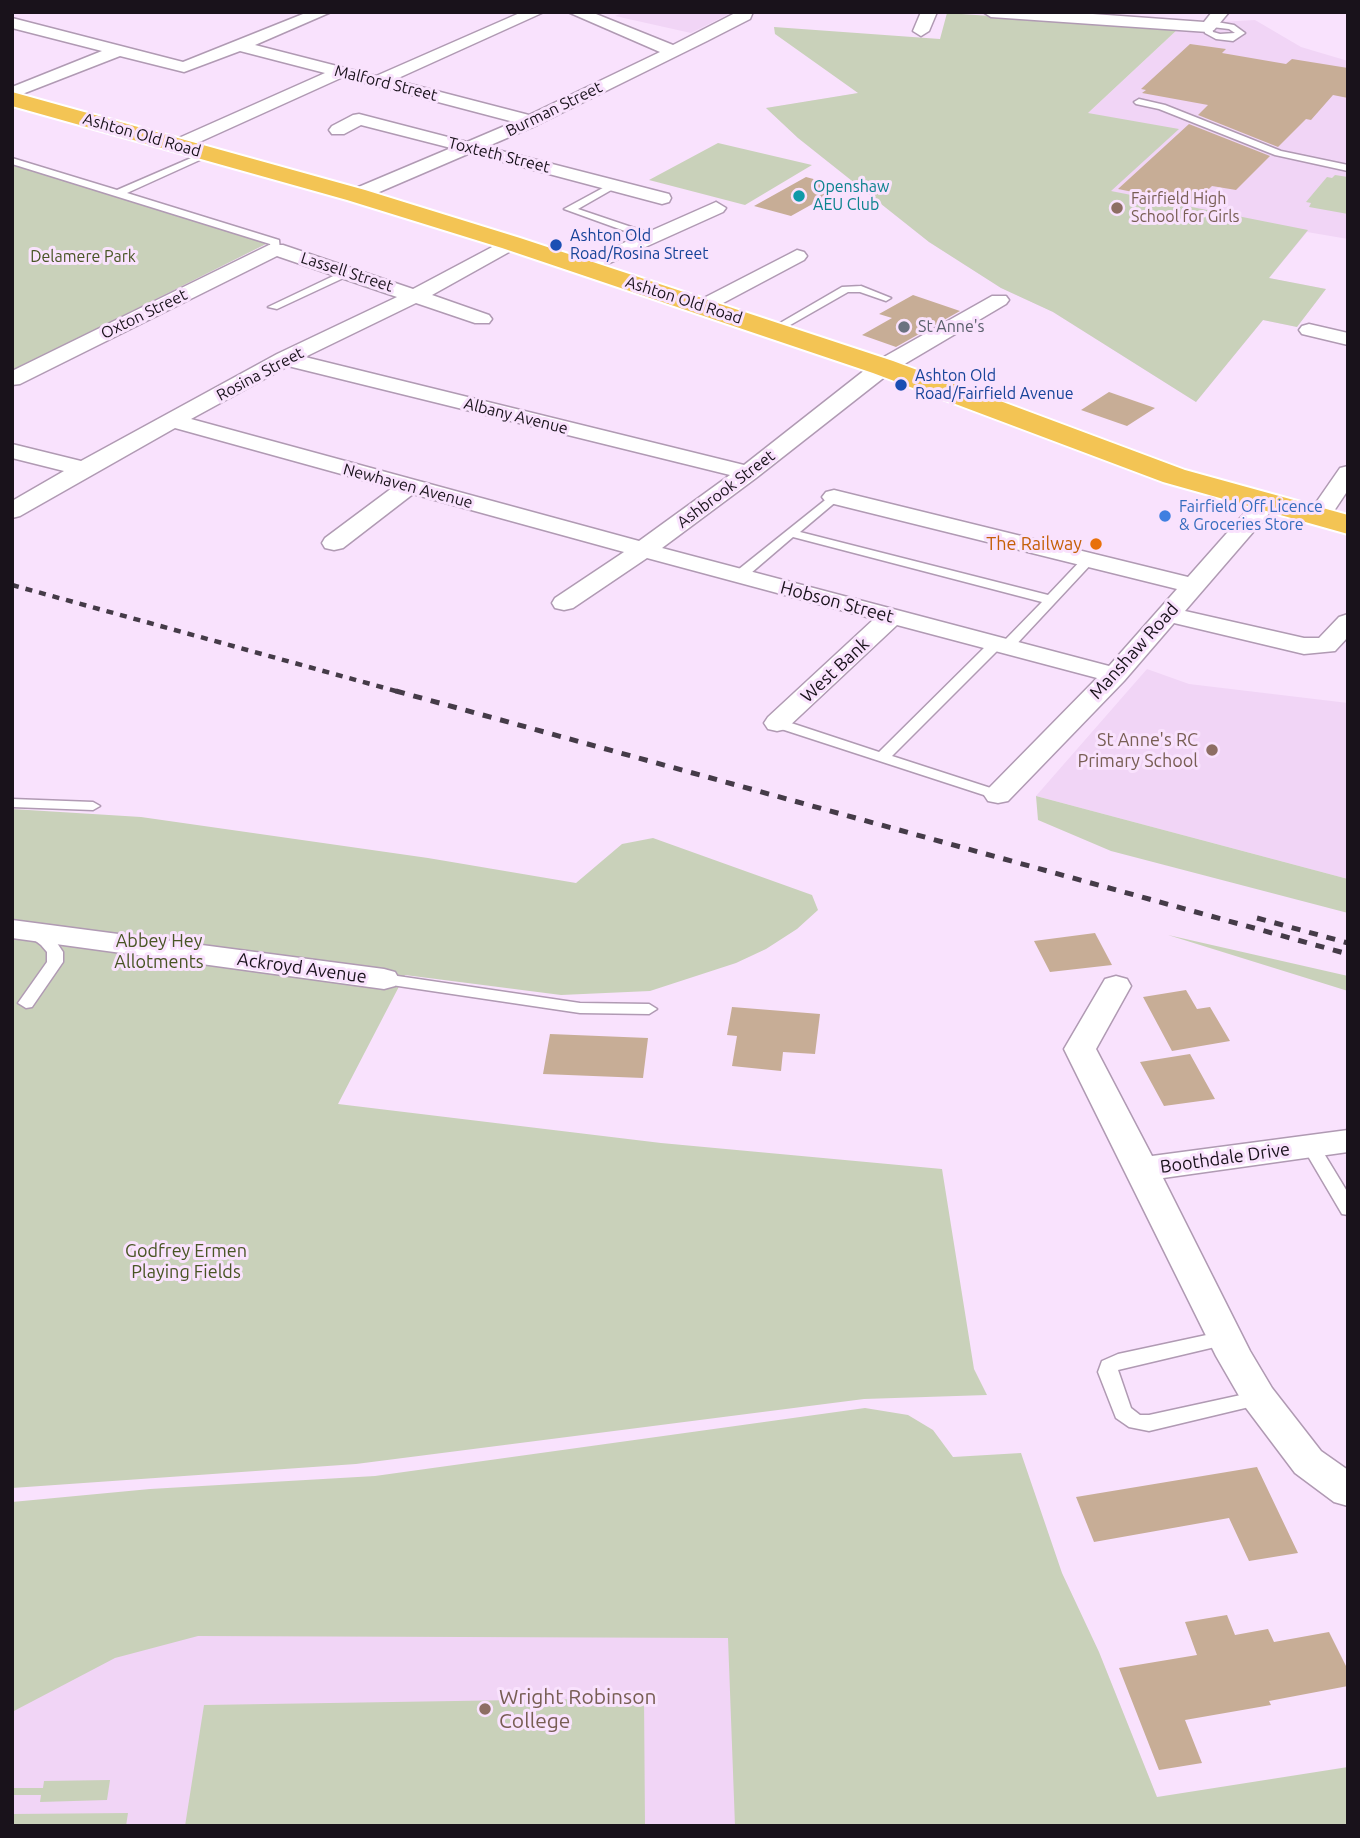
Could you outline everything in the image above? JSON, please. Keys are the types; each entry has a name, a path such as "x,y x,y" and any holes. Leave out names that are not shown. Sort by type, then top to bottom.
{"highway":[{"name":"Ashton Old Road","path":"12,99 356,195 511,243 883,367 1174,476 1265,504 1348,525"}],"street":[{"path":"378,81 536,12"},
{"path":"576,12 673,51"},
{"name":"Burman Street","path":"356,195 531,121 744,16 746,12"},
{"path":"921,31 929,12"},
{"path":"990,12 1213,21"},
{"path":"15,25 184,66 241,46 310,14"},
{"path":"15,25 41,16"},
{"name":"Malford Street","path":"241,46 531,121"},
{"path":"12,93 117,51"},
{"path":"178,145 341,72"},
{"name":"Toxteth Street","path":"338,130 359,119 662,198"},
{"path":"584,267 716,208"},
{"name":"Rosina Street","path":"12,511 285,359 417,295 511,243"},
{"name":"Lassell Street","path":"276,249 482,319"},
{"name":"Oxton Street","path":"12,379 276,249"},
{"path":"703,306 797,256"},
{"name":"Ashbrook Street","path":"564,603 643,551 748,474 883,367 952,333 989,309"},
{"path":"1309,330 1348,339"},
{"name":"Albany Avenue","path":"285,359 748,474"},
{"name":"Newhaven Avenue","path":"173,421 643,551"},
{"path":"12,452 84,469"},
{"path":"1318,517 1348,473"},
{"path":"334,543 408,487"},
{"path":"834,497 1192,585"},
{"name":"Manshaw Road","path":"998,795 1115,675 1265,504"},
{"name":"Hobson Street","path":"643,551 1115,675"},
{"path":"1167,614 1304,646 1326,646 1348,622"},
{"name":"West Bank","path":"777,723 892,616"},
{"name":"Ackroyd Avenue","path":"21,930 384,979"},
{"name":"Boothdale Drive","path":"1116,986 1080,1049 1142,1170 1348,1141"},
{"path":"1142,1170 1225,1338 1259,1398 1308,1462 1348,1491"}],"lane":[{"path":"1139,102 1162,107 1278,153 1348,168"},
{"path":"119,193 208,153"},
{"path":"12,161 275,242 276,249"},
{"path":"615,185 569,209 650,237"},
{"path":"273,307 348,272"},
{"path":"774,330 846,289 861,289 886,298"},
{"path":"739,576 834,497"},
{"path":"791,533 1050,600"},
{"path":"882,757 1089,560"},
{"path":"777,723 998,795"},
{"path":"12,803 93,806"},
{"path":"21,930 47,941 55,952 55,962 26,1003"},
{"path":"384,979 580,1008 649,1009"},
{"path":"1311,1146 1348,1209"},
{"path":"1225,1338 1118,1361 1109,1366 1108,1372 1123,1413 1136,1422 1149,1423 1259,1398"}],"shaded area":[{"path":"624,12 733,12 691,33 615,16"},
{"name":"Fairfield High School for Girls","path":"1255,20 1301,47 1348,61 1348,239 1307,232 1269,278 1326,289 1297,327 1263,320 1196,402 1053,312 1001,288 929,242 798,138 766,108 859,93 1087,114 1178,29 1214,33 1220,22"},
{"name":"St Anne's RC Primary School","path":"1147,669 1189,684 1348,703 1348,879 1036,796"},
{"name":"Wright Robinson College","path":"723,1496 960,1826 12,1826 12,1592"}],"green space":[{"name":"Fairfield High School for Girls","path":"947,13 1178,29 1088,113 1179,129 1111,191 1308,230 1269,278 1326,289 1297,327 1263,320 1196,402 1053,312 1001,288 929,242 798,138 766,108 858,93 775,34 774,27 940,39"},
{"path":"718,143 812,165 745,205 649,180"},
{"name":"Delamere Park","path":"12,164 270,242 12,371"},
{"path":"1335,175 1348,177 1348,214 1309,207 1311,203 1306,202 1327,177 1332,178"},
{"path":"1036,796 1348,879 1348,913 1111,851 1038,820"},
{"name":"Godfrey Ermen Playing Fields","path":"12,809 141,817 428,858 576,883 622,844 653,838 812,895 818,910 797,929 766,949 736,963 650,991 561,995 405,975 338,1104 661,1143 942,1169 974,1369 987,1395 864,1399 356,1464 12,1488"},
{"path":"1168,935 1348,976 1348,991"},
{"path":"865,1408 908,1415 933,1430 953,1457 1021,1453 1062,1573 1099,1652 1157,1797 1348,1767 1348,1826 735,1826 728,1638 198,1636 115,1658 12,1712 12,1502 150,1489 375,1476"},
{"path":"644,1698 645,1826 185,1826 204,1705"},
{"path":"110,1780 107,1800 40,1802 41,1795 12,1795 12,1788 43,1788 44,1781"},
{"path":"128,1813 126,1826 12,1826 12,1814"}],"building":[{"path":"1190,44 1226,49 1222,53 1286,64 1292,59 1348,68 1348,98 1333,95 1311,120 1306,119 1278,147 1198,115 1208,105 1142,93 1146,90 1141,89"},
{"path":"1189,124 1270,156 1236,190 1212,186 1193,204 1118,189"},
{"name":"Openshaw AEU Club","path":"806,177 843,187 791,216 754,206"},
{"name":"St Anne's","path":"913,295 960,311 896,347 862,335 892,318 879,314"},
{"path":"1109,392 1155,408 1127,426 1081,410"},
{"path":"1095,933 1112,965 1050,972 1034,941"},
{"path":"1186,990 1197,1009 1210,1007 1230,1041 1172,1051 1143,997"},
{"path":"732,1007 820,1014 815,1054 783,1052 781,1071 732,1066 737,1036 727,1035"},
{"path":"550,1034 648,1038 643,1078 543,1074"},
{"path":"1190,1054 1215,1099 1164,1106 1140,1062"},
{"path":"1257,1467 1298,1553 1249,1561 1229,1518 1094,1542 1076,1497"},
{"path":"1227,1615 1235,1635 1268,1629 1274,1642 1329,1632 1348,1670 1348,1686 1269,1701 1271,1705 1185,1720 1202,1763 1159,1770 1119,1668 1197,1655 1185,1622"}],"railway":[{"path":"12,585 403,693"},
{"path":"396,691 1348,954"},
{"path":"1257,918 1348,943"}],"place":[{"name":"Openshaw AEU Club","path":"799,196"},
{"name":"Fairfield High School for Girls","path":"1117,208"},
{"name":"Ashton Old Road/Rosina Street","path":"556,245"},
{"name":"St Anne's","path":"904,327"},
{"name":"Ashton Old Road/Fairfield Avenue","path":"901,385"},
{"name":"Fairfield Off Licence & Groceries Store","path":"1165,516"},
{"name":"The Railway","path":"1096,544"},
{"name":"St Anne's RC Primary School","path":"1212,750"},
{"name":"Wright Robinson College","path":"485,1709"}],"park label":[{"name":"Abbey Hey Allotments","path":"159,951"}]}
